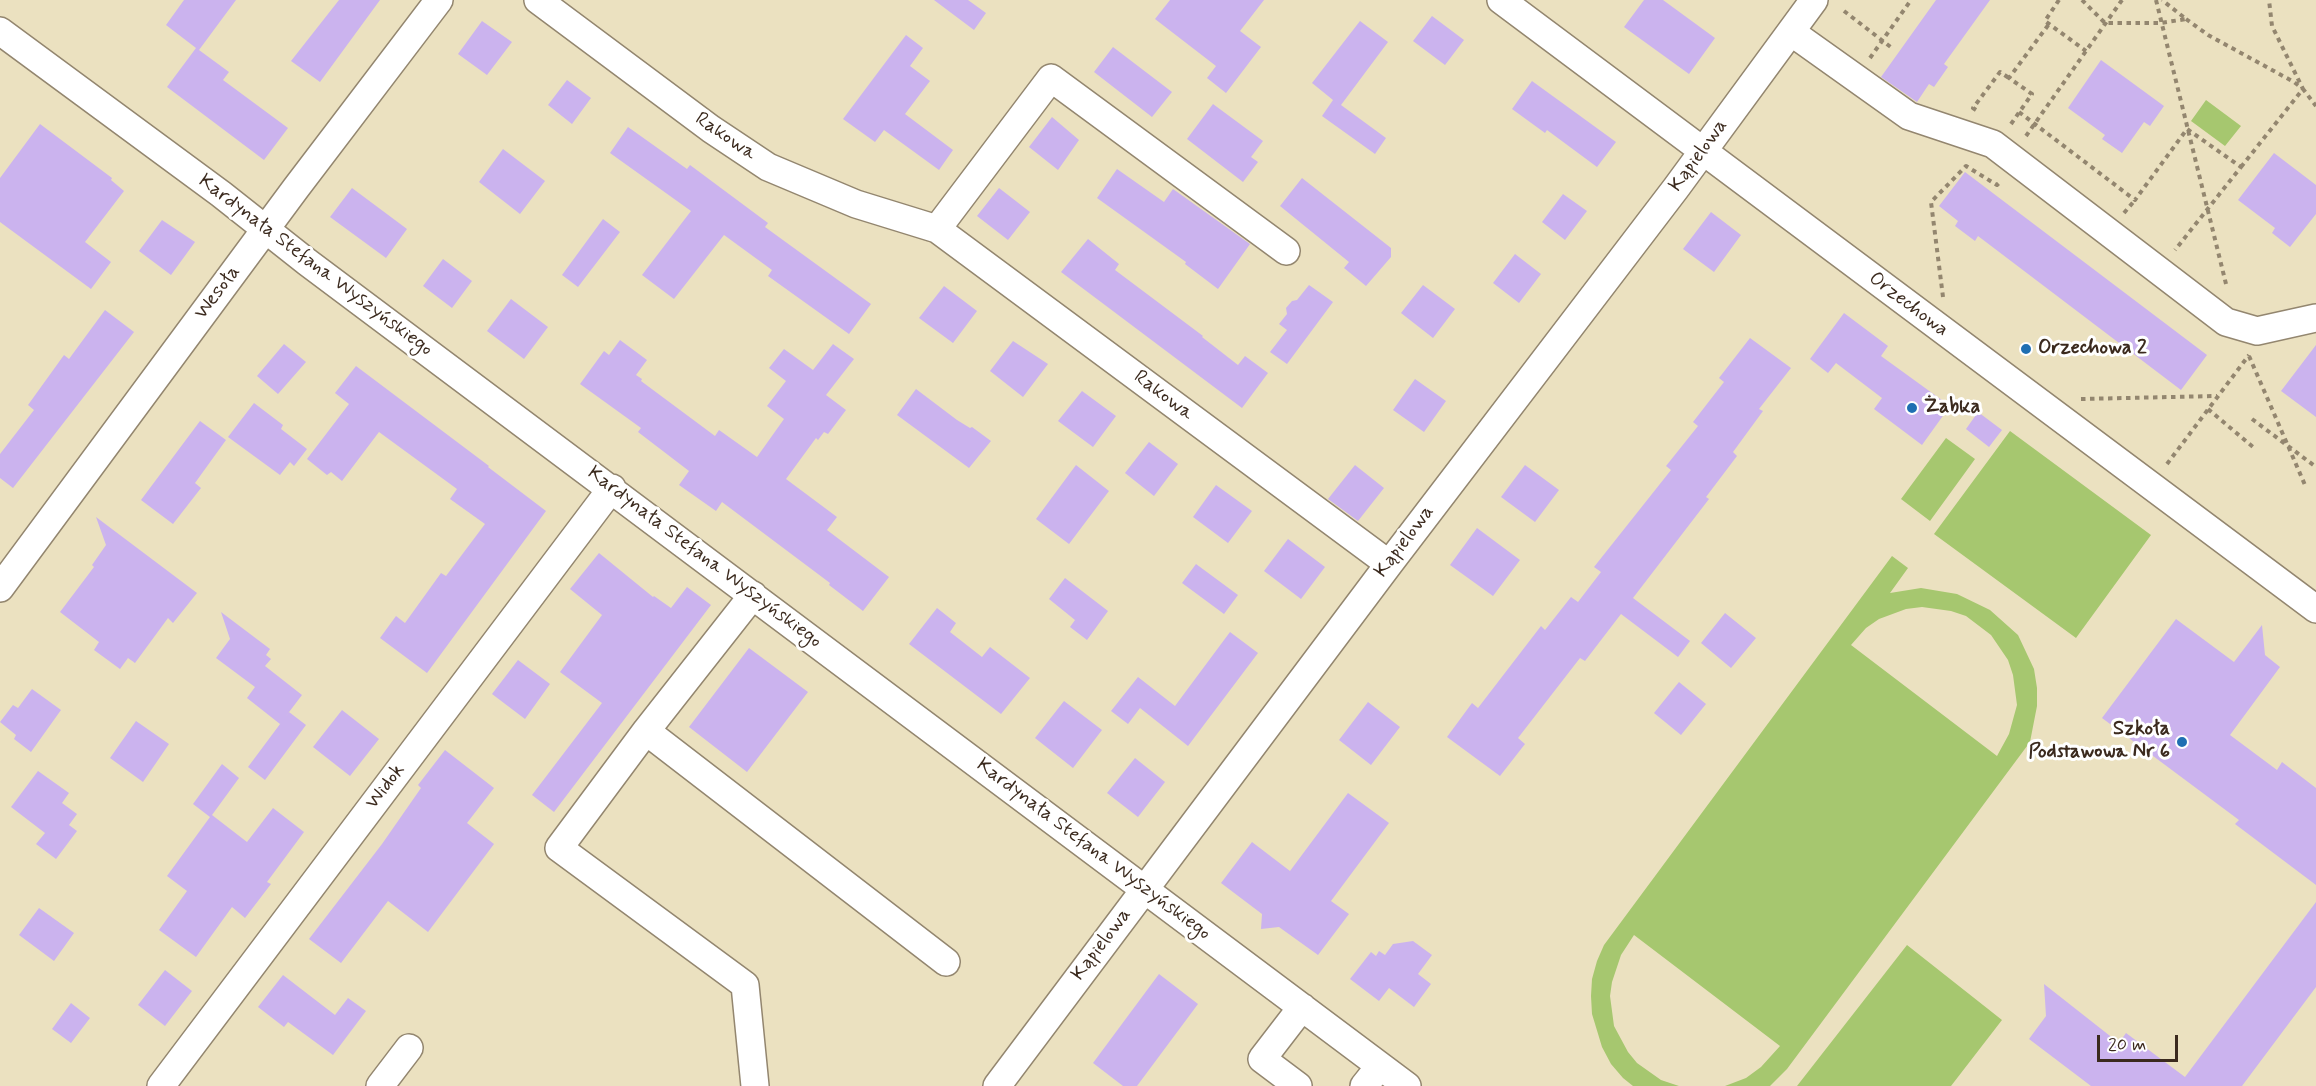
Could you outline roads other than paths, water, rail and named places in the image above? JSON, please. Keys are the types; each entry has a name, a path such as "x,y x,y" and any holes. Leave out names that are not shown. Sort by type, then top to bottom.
{"street":[{"name":"Wesoła","path":"0,588 266,228 439,0"},
{"name":"Rakowa","path":"538,0 711,129 768,167 856,204 937,229 1389,564"},
{"name":"Orzechowa","path":"1501,0 2316,609"},
{"name":"Kąpielowa","path":"997,1086 1702,152 1814,0"},
{"name":"Kardynała Stefana Wyszyńskiego","path":"0,31 266,228 307,262 612,488 1302,1007 1372,1076 1407,1086"},
{"path":"1791,32 1909,116 1993,144 2008,145 2159,271 2226,322 2257,331 2316,318"},
{"path":"937,229 1051,78 1286,251"},
{"name":"Widok","path":"161,1086 612,488"},
{"path":"753,595 646,731 559,848 745,985 754,1086"},
{"path":"646,731 946,962"},
{"path":"1298,1086 1262,1059 1302,1007"},
{"path":"381,1086 409,1048"}],"place":[{"name":"Orzechowa 2","path":"2026,349"},
{"name":"Żabka","path":"1912,408"},
{"name":"Szkoła Podstawowa Nr 6","path":"2182,742"}]}
